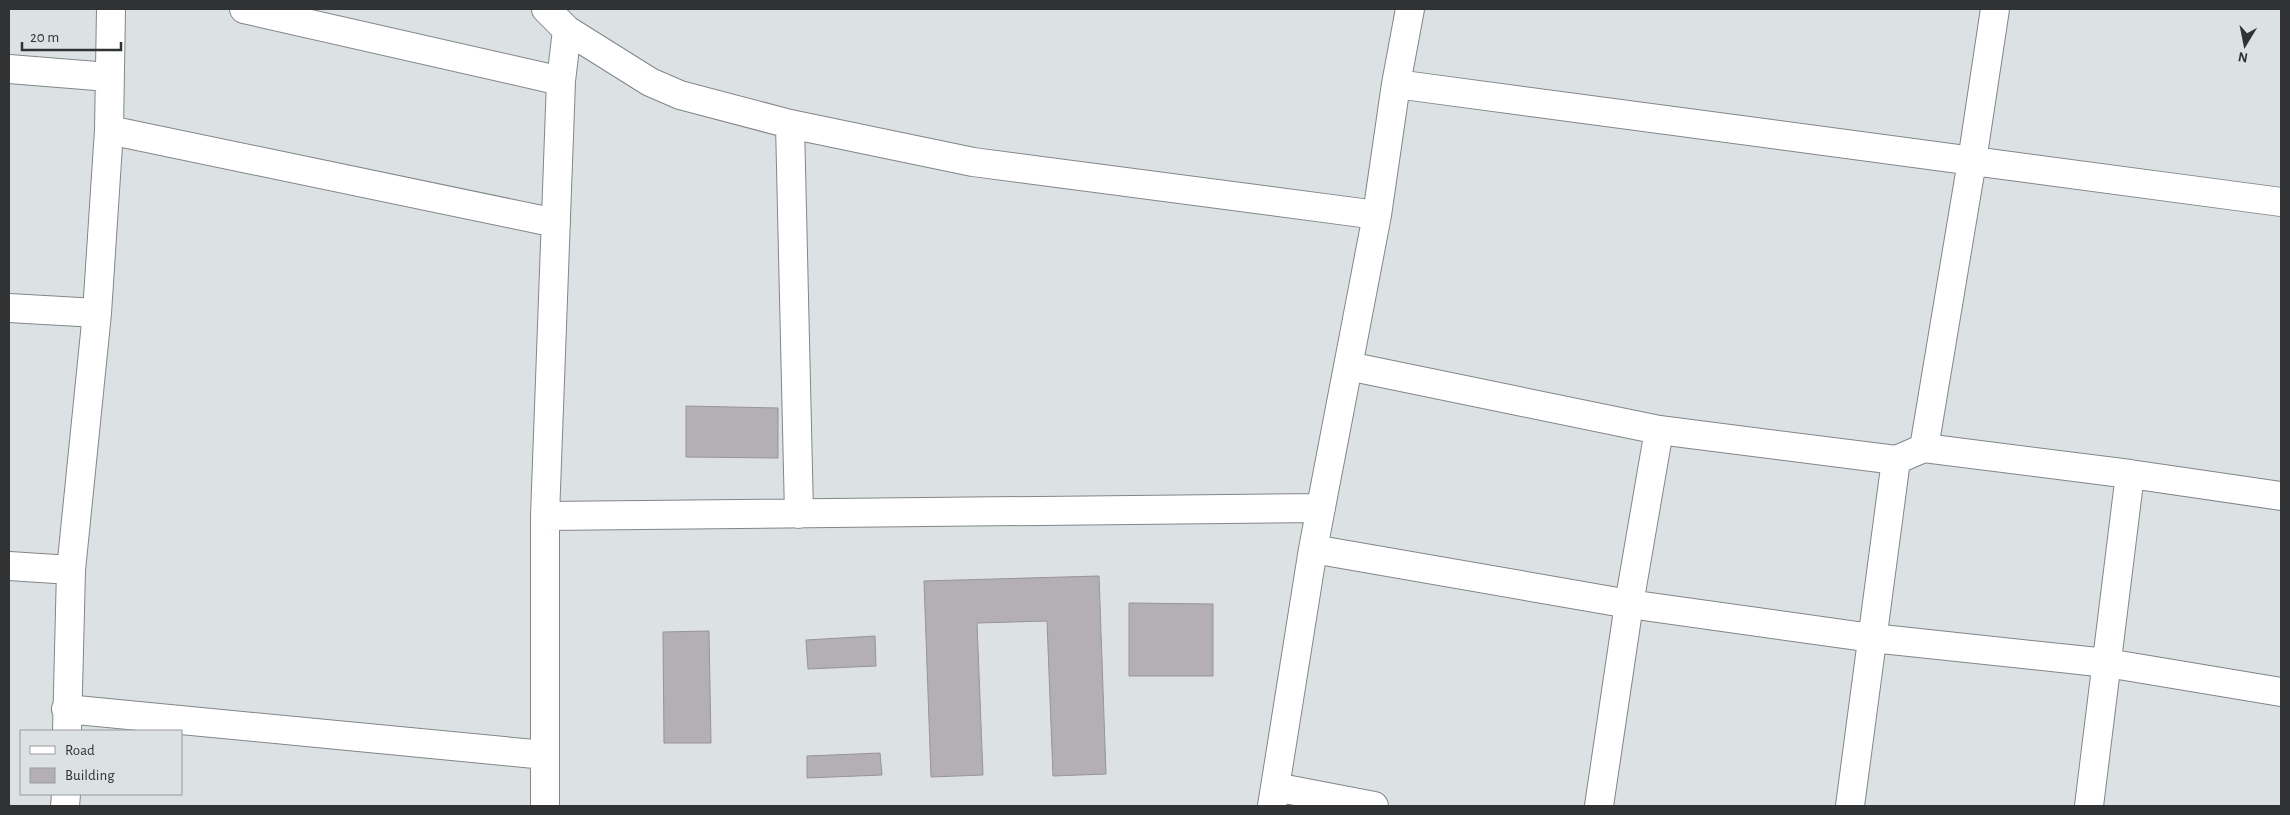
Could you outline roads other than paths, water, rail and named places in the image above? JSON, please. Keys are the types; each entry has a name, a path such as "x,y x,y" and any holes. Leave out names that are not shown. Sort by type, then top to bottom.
{"street":[{"path":"111,9 109,130 97,313 71,570 67,720 545,754"},
{"path":"244,9 560,82"},
{"path":"546,9 567,30 650,82 680,95 790,124 973,162 1377,215"},
{"path":"1374,806 1274,797 1321,508 1377,215 1396,84 1410,9"},
{"path":"1924,448 1972,161 1995,9"},
{"path":"545,806 545,516 560,82 567,30"},
{"path":"9,69 109,77"},
{"path":"1396,84 2281,202"},
{"path":"790,124 799,514"},
{"path":"109,130 556,223"},
{"path":"9,308 97,313"},
{"path":"1348,366 1659,430 1896,460 1924,448 2130,474 2281,496"},
{"path":"1599,806 1629,604 1659,430"},
{"path":"1850,806 1896,460"},
{"path":"2088,806 2130,474"},
{"path":"545,516 1321,508"},
{"path":"1314,549 1629,604 1872,638 2107,663 2281,692"},
{"path":"9,566 71,570"}]}
